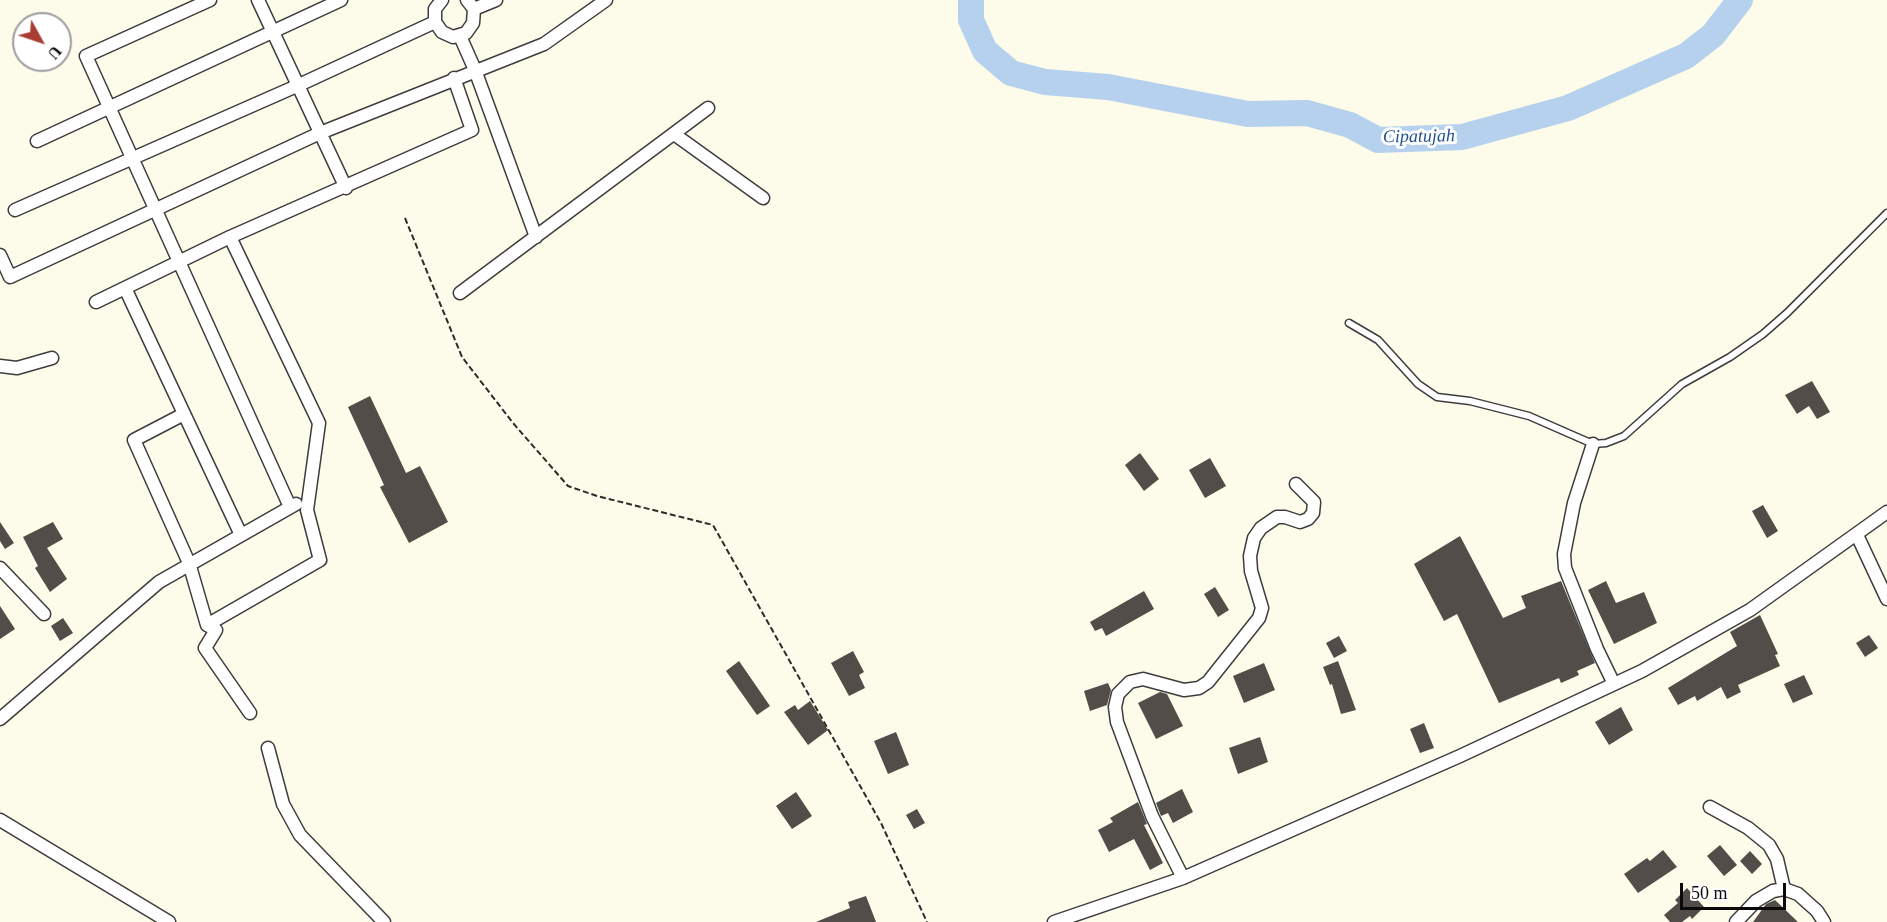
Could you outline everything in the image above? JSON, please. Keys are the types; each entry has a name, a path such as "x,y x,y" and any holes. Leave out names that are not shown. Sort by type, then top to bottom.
{"street":[{"path":"210,0 86,56 290,507"},
{"path":"258,0 346,188"},
{"path":"37,141 341,0"},
{"path":"442,0 435,9 435,22 447,36 460,36 473,23 470,4 496,0"},
{"path":"0,255 10,277 154,208 320,133 544,44 606,0"},
{"path":"15,210 131,157 299,86 435,22"},
{"path":"460,36 476,70 536,237"},
{"path":"96,302 230,237 346,188 472,130 454,78"},
{"path":"460,293 708,108"},
{"path":"674,134 763,198"},
{"path":"207,625 320,560 307,510 319,423 230,237"},
{"path":"125,288 241,535"},
{"path":"0,366 17,368 52,358"},
{"path":"184,414 134,441 189,563 207,625 216,630 205,648 250,713"},
{"path":"1593,444 1574,504 1564,554 1565,568 1597,649 1614,684"},
{"path":"1183,878 1152,816 1117,722 1115,707 1118,694 1130,682 1143,680 1184,690 1199,688 1212,677 1259,618 1262,608 1251,571 1250,556 1254,538 1261,528 1277,517 1300,522 1308,519 1313,513 1314,502 1296,484"},
{"path":"0,719 159,582 290,507 307,500"},
{"path":"1054,922 1183,878 1460,756 1614,684 1750,610 1887,513"},
{"path":"1857,535 1887,599"},
{"path":"0,568 44,614"},
{"path":"268,748 283,804 300,835 384,922"},
{"path":"1710,807 1748,828 1769,845 1777,859 1784,889"},
{"path":"0,820 169,922"},
{"path":"1736,922 1756,901 1773,891 1784,889 1798,894 1817,911 1824,922"}],"lane":[{"path":"1349,323 1378,340 1418,384 1437,397 1470,401 1528,416 1593,444 1606,443 1624,436 1682,384 1730,357 1763,334 1796,305 1887,213"}],"path":[{"path":"405,218 462,357 513,423 568,486 597,496 713,525 881,823 927,922"}],"building":[{"path":"1812,381 1830,412 1817,419 1809,406 1797,414 1785,395"},
{"path":"370,396 406,473 420,466 448,522 409,543 380,487 384,485 348,407"},
{"path":"1140,453 1159,479 1144,491 1125,465"},
{"path":"1210,458 1226,486 1205,498 1189,470"},
{"path":"1763,505 1778,531 1767,538 1752,511"},
{"path":"0,522 14,543 5,549 0,541"},
{"path":"53,522 63,539 47,548 67,579 50,592 35,568 38,566 23,537"},
{"path":"1460,536 1503,618 1526,608 1521,596 1561,581 1595,663 1577,671 1579,675 1561,683 1559,678 1499,703 1457,614 1444,621 1414,564"},
{"path":"1606,581 1616,603 1644,592 1657,623 1614,644 1588,590"},
{"path":"1215,587 1229,610 1218,617 1204,594"},
{"path":"1144,591 1154,609 1106,636 1102,628 1095,631 1090,622"},
{"path":"0,606 15,629 0,639"},
{"path":"1760,615 1778,654 1775,655 1780,666 1738,685 1741,692 1727,699 1721,687 1697,701 1695,696 1678,705 1668,688 1737,646 1730,632"},
{"path":"63,618 73,633 60,641 51,626"},
{"path":"1869,635 1878,648 1865,657 1856,643"},
{"path":"1339,636 1347,651 1334,658 1326,643"},
{"path":"853,651 864,672 859,675 865,688 849,696 831,663"},
{"path":"739,661 770,706 757,715 726,671"},
{"path":"1338,661 1356,710 1341,714 1332,684 1330,685 1323,667"},
{"path":"1264,663 1275,690 1244,703 1233,676"},
{"path":"1804,675 1813,694 1793,703 1784,684"},
{"path":"1108,683 1111,690 1107,705 1090,711 1084,691"},
{"path":"1160,692 1167,694 1183,726 1156,739 1138,703"},
{"path":"810,701 828,730 808,745 784,712 795,705 798,710"},
{"path":"1621,707 1633,730 1609,745 1595,722"},
{"path":"1424,723 1434,748 1420,753 1410,729"},
{"path":"896,732 909,765 888,774 874,741"},
{"path":"1260,737 1268,762 1238,774 1229,748"},
{"path":"1182,789 1193,812 1173,823 1168,813 1161,816 1156,803"},
{"path":"796,792 812,816 792,829 776,806"},
{"path":"1138,802 1147,824 1144,825 1163,863 1150,870 1134,839 1109,852 1098,830 1113,822 1110,818"},
{"path":"917,809 925,823 914,829 906,815"},
{"path":"1720,845 1737,865 1724,876 1707,856"},
{"path":"1663,850 1677,867 1638,893 1624,874 1647,858 1650,861"},
{"path":"1750,851 1762,864 1752,874 1740,861"},
{"path":"1687,888 1704,907 1692,919 1690,916 1682,922 1670,922 1664,915 1678,903 1675,900"},
{"path":"866,896 876,922 816,922 850,908 848,902"},
{"path":"1775,900 1798,922 1753,922 1766,904"}],"waterway":[{"name":"Cipatujah","path":"971,0 971,20 985,51 1011,73 1045,82 1108,87 1248,114 1307,113 1350,125 1378,140 1462,137 1568,108 1686,56 1713,35 1740,0"}]}
